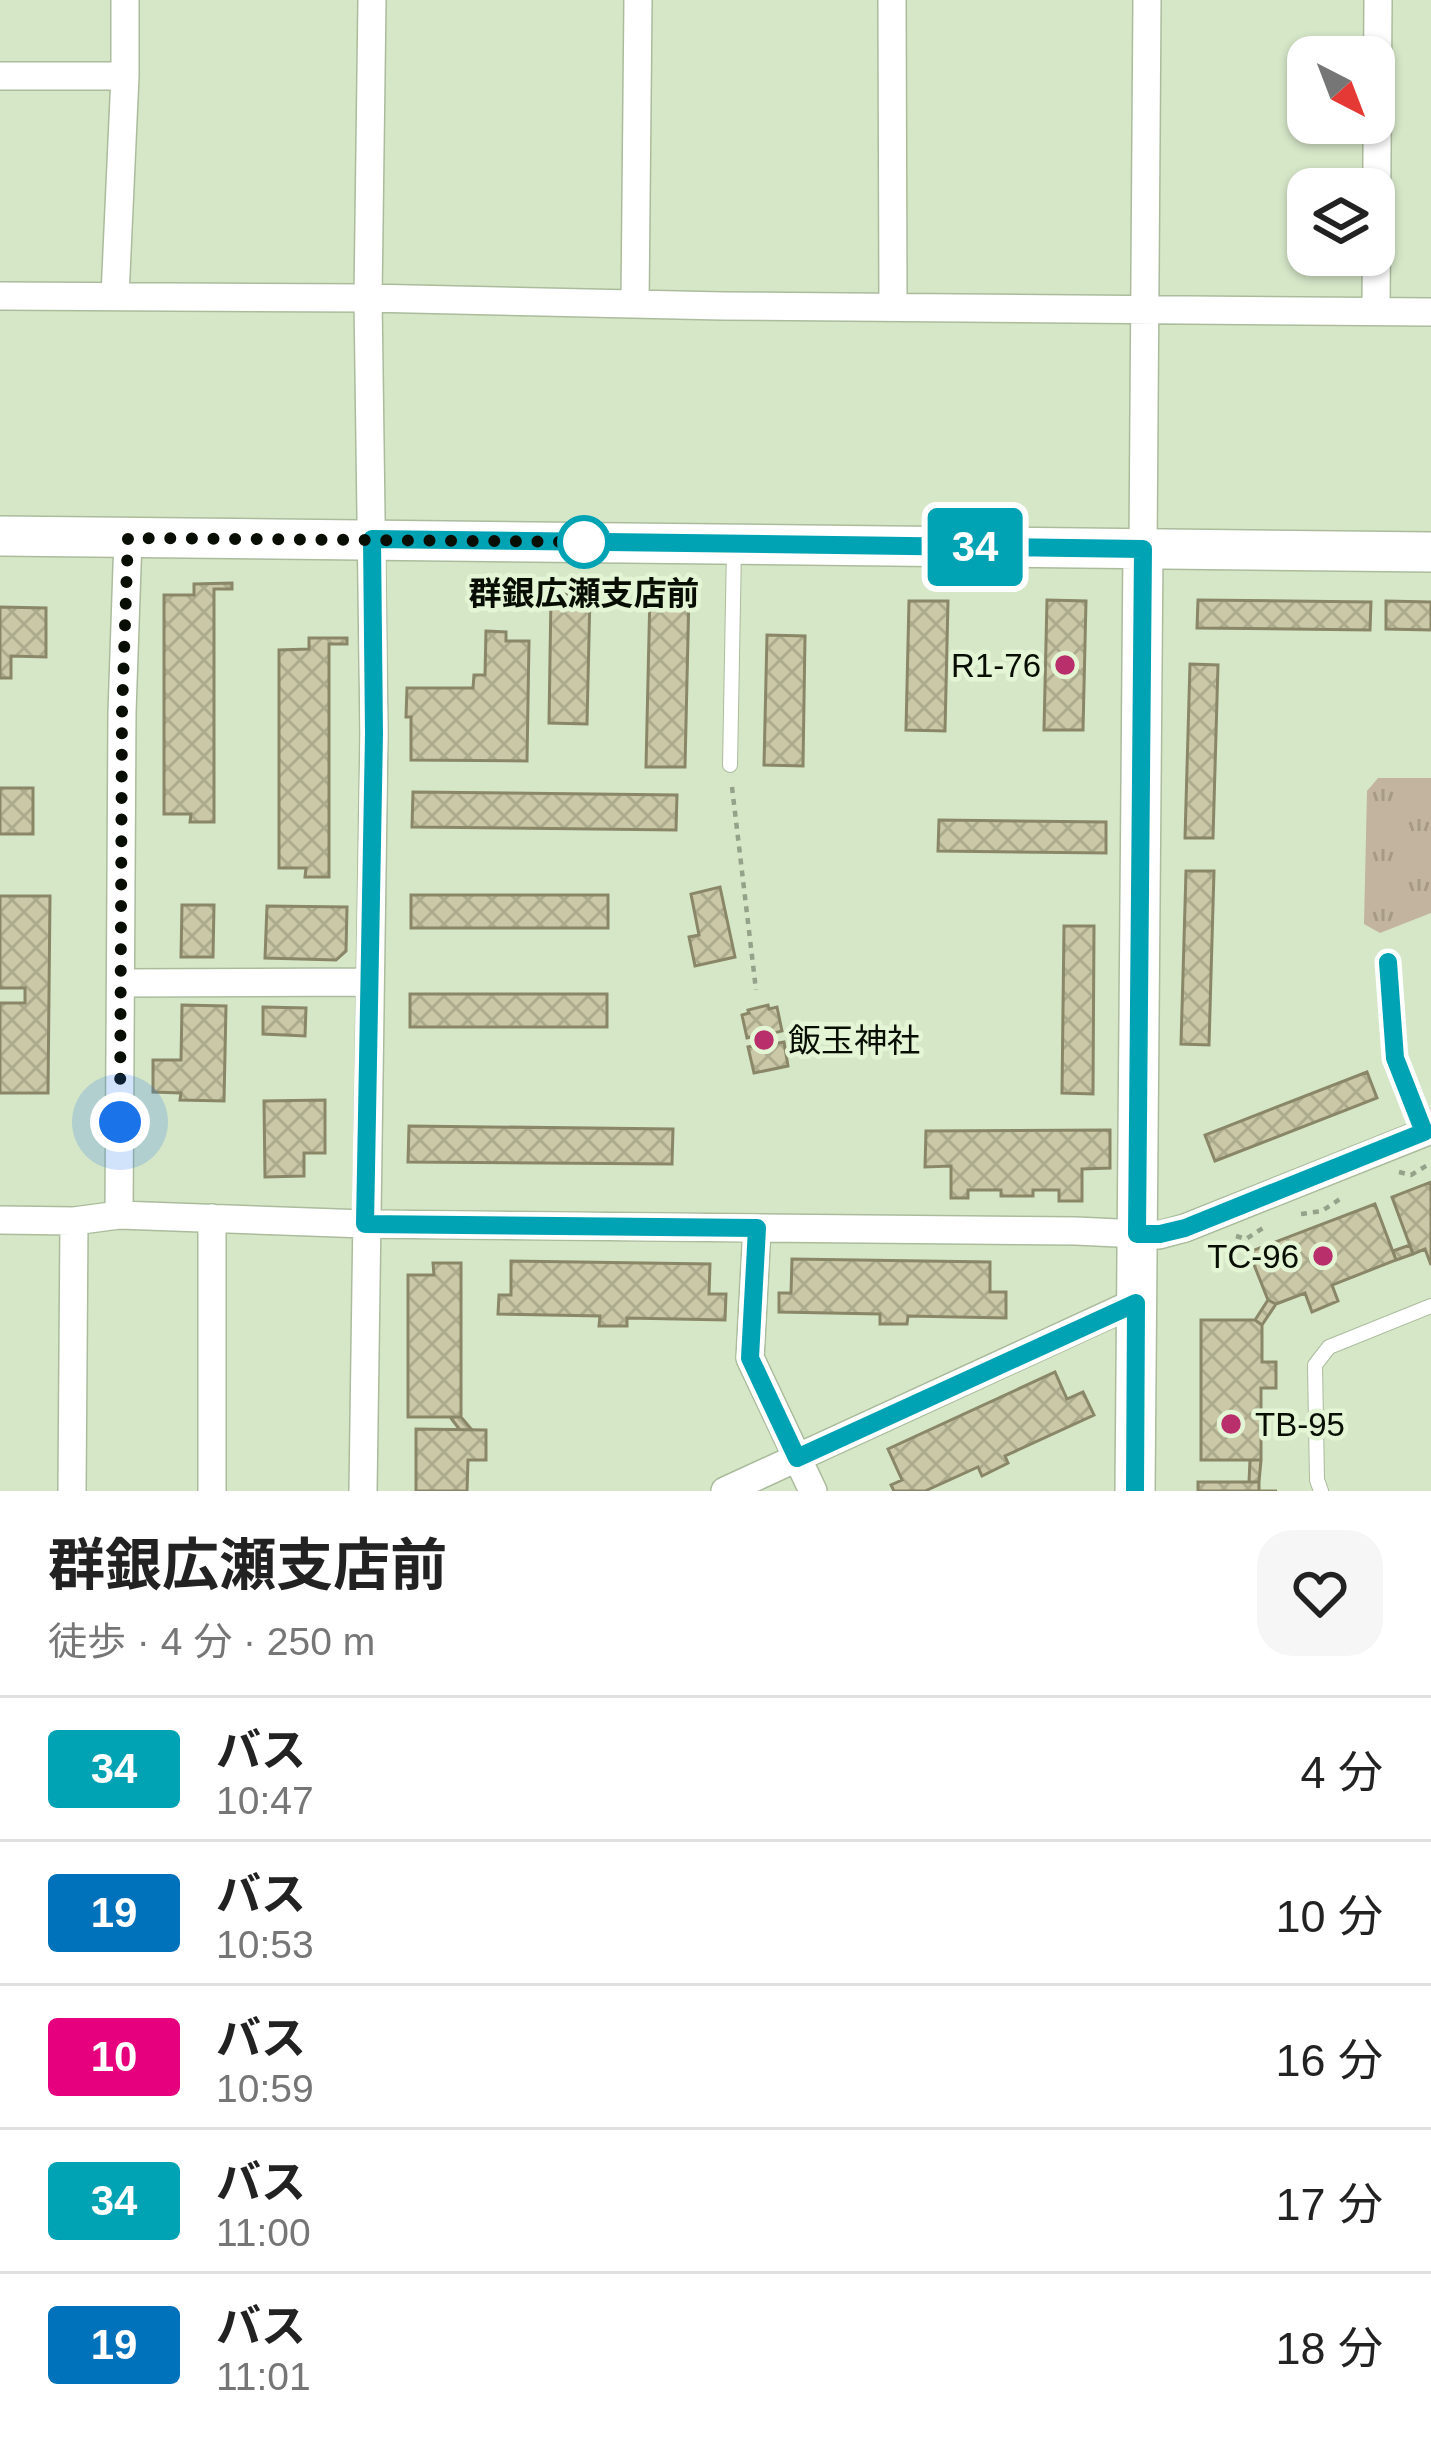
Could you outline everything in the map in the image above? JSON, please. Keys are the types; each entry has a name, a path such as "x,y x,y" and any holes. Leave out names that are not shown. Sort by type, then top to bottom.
{"street":[{"path":"115,296 125,0"},
{"path":"363,1491 374,734 368,298 372,0"},
{"path":"635,304 638,0"},
{"path":"892,0 893,305"},
{"path":"1135,1491 1147,0"},
{"path":"1376,311 1378,0"},
{"path":"0,76 125,76"},
{"path":"0,296 1431,312"},
{"path":"0,536 1431,552"},
{"path":"118,1215 128,538"},
{"path":"122,983 370,982"},
{"path":"0,1220 74,1221 118,1215 365,1224 1160,1234 1428,1131"},
{"path":"212,1218 212,1491"},
{"path":"72,1491 74,1221"},
{"path":"757,1228 750,1358 813,1491"},
{"path":"725,1491 1136,1303"}],"lane":[{"path":"730,765 734,544"},
{"path":"1388,962 1395,1058 1428,1131"},
{"path":"1322,1491 1317,1480 1315,1365 1329,1348 1431,1306"}],"path":[{"path":"730,765 755,990"},
{"path":"1399,1172 1411,1174 1431,1163"},
{"path":"1298,1214 1322,1211 1344,1194"},
{"path":"1228,1234 1246,1239 1269,1223"}],"green space":[{"path":"1378,778 1431,778 1431,913 1380,933 1364,924 1367,791"}],"building":[{"path":"232,583 232,589 214,589 214,822 190,822 191,814 164,814 164,595 194,595 194,584"},
{"path":"650,592 689,593 685,767 646,767"},
{"path":"551,594 590,594 587,724 549,723"},
{"name":"R1-76","path":"1047,600 1086,601 1083,730 1044,730"},
{"path":"1198,600 1371,602 1370,630 1197,628"},
{"path":"909,601 948,601 945,731 906,730"},
{"path":"1386,601 1431,602 1431,630 1386,629"},
{"path":"0,607 46,608 46,657 11,656 11,678 0,678"},
{"path":"486,631 506,632 506,641 529,641 527,761 411,760 407,688 473,688 474,675 485,675"},
{"path":"767,635 805,636 803,766 764,765"},
{"path":"309,638 347,638 347,644 329,644 329,877 305,877 306,868 279,868 279,650 309,649"},
{"path":"1190,664 1218,665 1213,838 1185,838"},
{"path":"0,788 33,788 33,834 0,834"},
{"path":"413,792 677,795 676,830 412,827"},
{"path":"939,820 1106,822 1106,853 938,851"},
{"path":"1186,871 1214,871 1209,1045 1181,1044"},
{"path":"720,887 735,957 695,966 689,937 699,935 691,894"},
{"path":"411,895 608,895 608,928 411,928"},
{"path":"0,896 50,896 48,1093 0,1093 0,1003 25,1003 25,988 0,988"},
{"path":"182,905 214,905 213,957 181,957"},
{"path":"267,906 347,907 346,951 336,960 265,958"},
{"path":"1064,926 1094,926 1093,1094 1062,1093"},
{"path":"410,994 607,994 607,1027 410,1027"},
{"path":"182,1005 226,1006 224,1101 180,1100 181,1093 153,1092 153,1060 181,1060"},
{"name":"飯玉神社","path":"768,1005 769,1009 777,1007 782,1031 770,1034 773,1044 784,1042 788,1066 754,1073 748,1047 758,1045 756,1036 747,1038 742,1015"},
{"path":"263,1007 306,1008 305,1036 263,1034"},
{"path":"1367,1072 1377,1098 1215,1161 1205,1135"},
{"path":"325,1100 325,1153 304,1153 304,1176 265,1177 264,1101"},
{"path":"409,1126 673,1129 672,1164 408,1162"},
{"path":"1110,1130 1110,1168 1082,1169 1082,1201 1059,1201 1059,1190 1001,1196 1001,1190 968,1190 968,1198 951,1198 951,1166 925,1167 926,1131"},
{"path":"1431,1182 1431,1265 1425,1249 1413,1254 1392,1197"},
{"name":"TC-96","path":"1375,1204 1396,1260 1332,1285 1338,1301 1312,1312 1305,1293 1276,1304 1268,1300 1249,1252"},
{"path":"1410,1245 1413,1254 1396,1260 1393,1251"},
{"path":"792,1259 990,1262 990,1292 1006,1292 1006,1318 908,1316 907,1324 880,1324 880,1314 779,1312 779,1293 791,1293"},
{"path":"511,1261 710,1264 709,1294 726,1294 725,1320 627,1318 627,1326 599,1326 600,1316 498,1314 499,1295 511,1295"},
{"path":"433,1263 461,1263 461,1417 408,1417 408,1275 434,1275"},
{"path":"1268,1300 1276,1304 1262,1325 1255,1320"},
{"name":"TB-95","path":"1201,1320 1255,1320 1262,1325 1262,1362 1276,1362 1276,1388 1261,1388 1261,1460 1201,1460"},
{"path":"1055,1372 1067,1399 1083,1392 1094,1415 1005,1456 1008,1463 982,1476 978,1467 925,1491 894,1491 891,1485 902,1480 888,1449"},
{"path":"450,1417 461,1417 472,1430 460,1430"},
{"path":"416,1429 486,1430 486,1460 468,1460 467,1491 416,1491"},
{"path":"1250,1460 1261,1460 1259,1482 1249,1482"},
{"path":"1198,1482 1259,1482 1259,1491 1198,1491"}],"bus line":[{"name":"34","path":"1135,1491 1136,1303 797,1458 750,1358 757,1228 365,1224 374,734 372,539 1143,549 1137,1234 1185,1228 1424,1132 1395,1058 1388,962"}],"place":[{"name":"群銀広瀬支店前","path":"584,542"},
{"name":"R1-76","path":"1065,665"},
{"name":"飯玉神社","path":"764,1040"},
{"name":"TC-96","path":"1323,1256"},
{"name":"TB-95","path":"1231,1424"}],"route":[{"path":"120,1122 122,712 128,538 598,542 584,542"}]}
